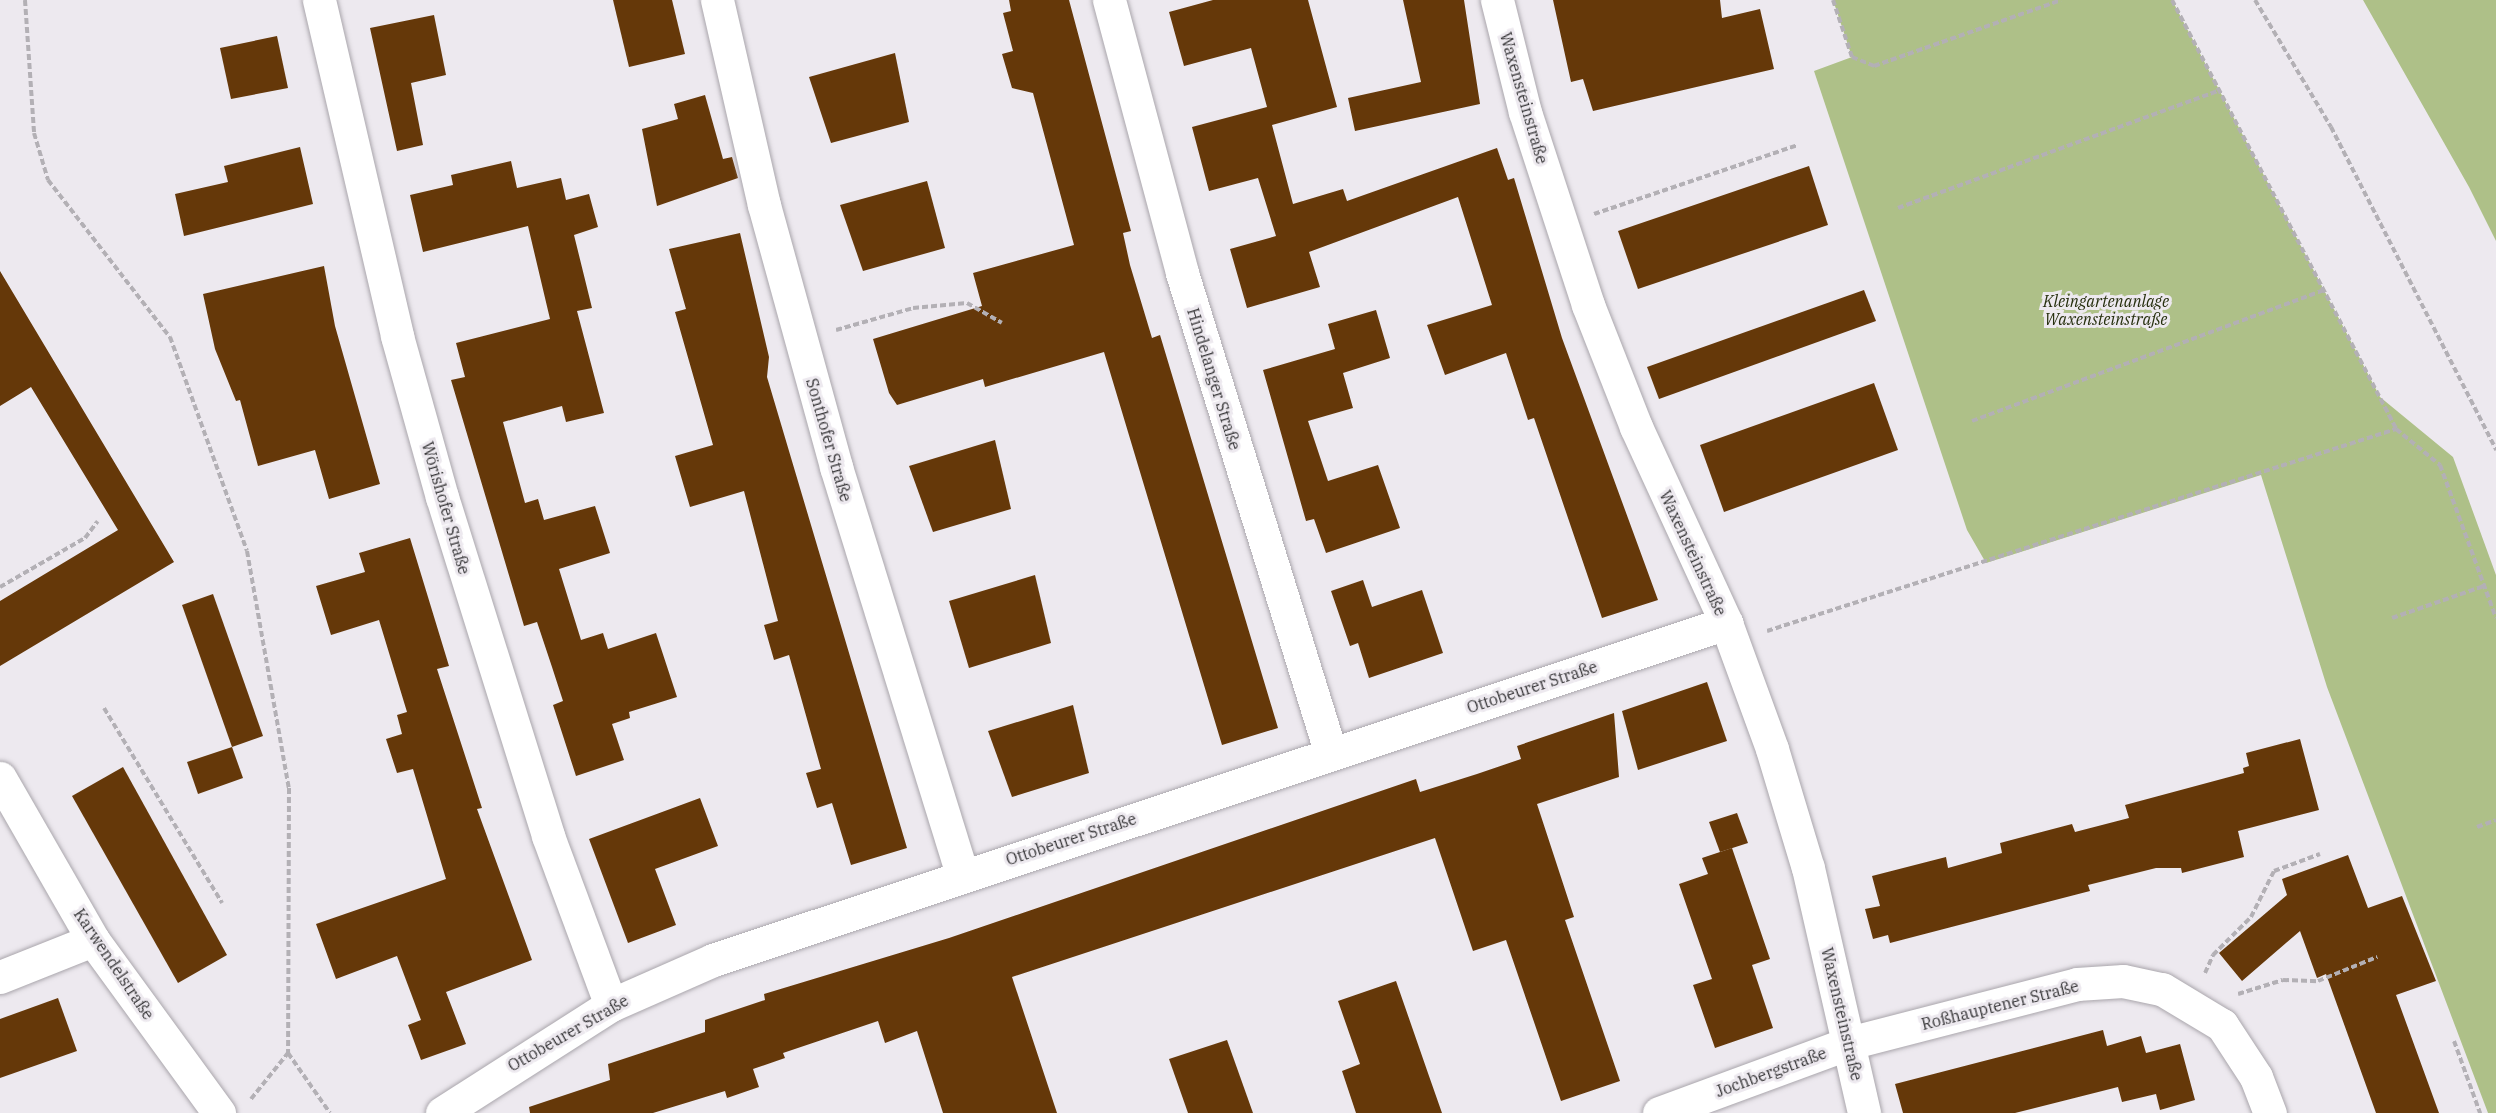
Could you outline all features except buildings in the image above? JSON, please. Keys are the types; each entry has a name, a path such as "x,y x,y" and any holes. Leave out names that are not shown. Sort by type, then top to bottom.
{"street":[{"name":"Wörishofer Straße","path":"319,0 396,336 442,497 545,825 611,1005"},
{"name":"Sonthofer Straße","path":"717,0 801,340 962,875"},
{"name":"Hindelanger Straße","path":"1108,0 1182,273 1331,754"},
{"name":"Waxensteinstraße","path":"1497,0 1562,225 1636,428 1729,632 1808,868 1864,1113"},
{"name":"Ottobeurer Straße","path":"442,1113 611,1005 713,960 962,875 1331,754 1729,632"},
{"name":"Karwendelstraße","path":"0,778 93,940 232,1109"},
{"path":"0,977 93,940"},
{"name":"Roßhauptener Straße","path":"1849,1043 2077,984 2123,981 2162,989 2197,1009 2233,1043 2270,1113"},
{"name":"Jochbergstraße","path":"1659,1113 1849,1043"}],"path":[{"path":"25,0 34,134 48,180 170,337 247,551 289,788 288,1053 330,1113"},
{"path":"1833,0 1852,57 1874,66 2061,0"},
{"path":"2172,0 2396,429 2440,465 2496,618"},
{"path":"2255,0 2331,127 2496,450"},
{"path":"1898,208 2220,90"},
{"path":"1562,225 1798,145"},
{"path":"1972,421 2324,290"},
{"path":"801,340 913,308 967,303 1002,323"},
{"path":"1729,632 2396,429"},
{"path":"0,587 85,538 98,521"},
{"path":"2392,618 2484,586"},
{"path":"104,708 222,903"},
{"path":"2477,827 2496,820"},
{"path":"2197,1009 2213,955 2251,917 2274,872 2320,854"},
{"path":"2197,1009 2283,980 2318,981 2377,957"},
{"path":"2454,1041 2480,1113"},
{"path":"232,1109 288,1053"}],"green space":[{"name":"Kleingartenanlage Waxensteinstraße","path":"1833,0 2172,0 2380,397 2453,457 2496,575 2496,1113 2488,1113 2327,687 2261,475 1986,563 1967,530 1814,71 1852,57"},
{"path":"2363,0 2496,0 2496,241 2469,187"}]}
